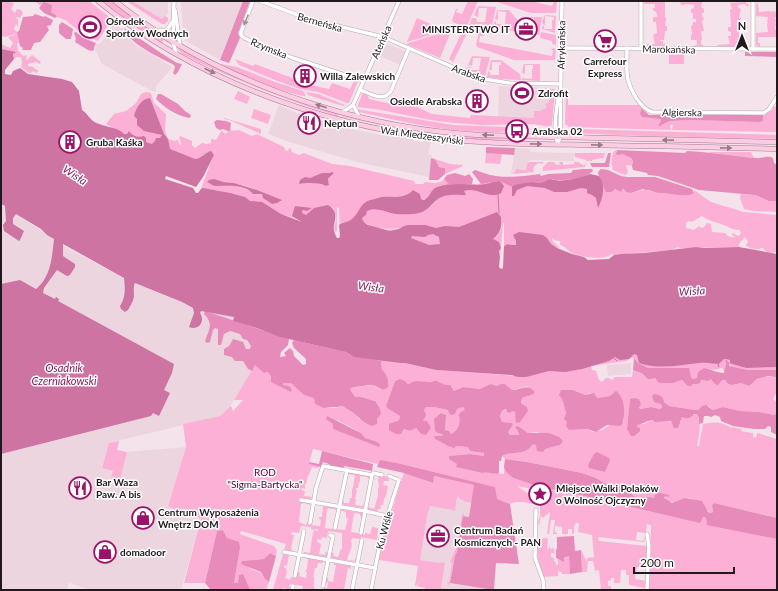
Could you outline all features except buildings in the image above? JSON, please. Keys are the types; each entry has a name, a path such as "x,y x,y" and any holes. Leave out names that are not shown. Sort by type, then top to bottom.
{"main road":[{"name":"Wał Miedzeszyński","path":"98,1 136,30 176,53 223,77 309,111 353,123 405,134 486,143 777,148"},
{"name":"Wał Miedzeszyński","path":"116,1 173,42 224,70 256,84 314,104 395,125 442,132 487,135 777,142"}],"street":[{"name":"Rzymska","path":"253,1 241,32 241,35 244,38 293,58 363,81"},
{"name":"Berneńska","path":"260,1 309,19 383,37"},
{"name":"Ateńska","path":"344,112 353,105 399,1"},
{"name":"Afrykańska","path":"558,144 556,115 560,87 562,1"},
{"path":"641,1 641,48"},
{"path":"753,1 753,49"},
{"path":"174,2 173,42 176,53"},
{"path":"174,2 180,46"},
{"path":"157,31 167,30 173,21"},
{"name":"Arabska","path":"383,37 478,78 509,83 560,87"},
{"path":"360,90 371,95 383,97 388,95 409,48"},
{"name":"Marokańska","path":"561,48 777,50"},
{"name":"Algierska","path":"627,48 628,80 642,106 646,110 652,112 764,113 769,109 777,97"},
{"path":"353,105 359,116"},
{"path":"310,523 316,488 323,466 372,475 373,473 382,475"},
{"path":"335,528 347,470"},
{"path":"361,533 372,475"},
{"name":"Ku Wiśle","path":"371,590 382,533 398,480 389,476"},
{"path":"301,500 314,501 387,516"},
{"path":"536,510 535,558 543,580 544,590"},
{"path":"295,576 304,531"},
{"path":"647,590 649,546 648,534"},
{"path":"323,586 332,536 330,535"},
{"path":"352,590 362,540"},
{"path":"284,552 375,568"}],"shaded area":[{"path":"131,1 168,1 168,13 163,20"},
{"path":"181,1 243,1 220,60 186,41 183,32"},
{"path":"243,1 250,1 238,33 240,38 229,63 220,60"},
{"path":"44,2 52,5 51,12 57,16 55,18 44,13 39,8"},
{"path":"35,14 45,16 53,20 51,25 47,26 49,30 40,42 34,43 31,50 22,50 23,48 20,46 17,32 19,31 23,17 33,16"},
{"path":"62,22 73,29 71,39 66,39 59,33 59,25"},
{"path":"115,24 123,29 124,35 137,46 171,66 172,68 156,86 156,90 154,92 102,64 94,47 96,43 100,44"},
{"path":"124,28 177,63 182,64 178,72 175,75 173,73 175,67 174,65 153,54 131,39 126,34"},
{"path":"76,32 83,38 96,43 94,50 88,50 75,42 76,38 74,33"},
{"path":"388,44 407,52 400,65 380,56 385,45"},
{"path":"745,52 777,52 777,57 745,56"},
{"path":"499,86 552,88 555,91 550,112 534,112 534,118 498,117"},
{"path":"158,94 161,94 178,104 191,115 190,118 176,113 163,105 156,99"},
{"path":"279,105 294,112 322,121 329,121 330,123 332,122 350,127 351,129 381,135 414,139 414,141 431,142 428,154 432,155 429,177 357,162 286,141 268,134"},
{"path":"641,108 649,115 763,115 763,121 690,120 670,121 660,126 658,125 661,121 660,119 642,117 640,114"},
{"path":"217,120 231,123 230,131 216,128 214,122"},
{"path":"486,147 515,148 514,155 486,153"},
{"path":"515,148 530,149 530,152 575,153 574,161 531,160 527,163 526,170 521,169 514,174 511,174"},
{"path":"617,150 685,153 687,151 755,158 771,157 777,165 777,201 769,201 755,195 699,190 658,176 648,175 647,173 633,170 633,161 631,158 623,154 617,155"},
{"path":"608,153 611,153 609,167 592,167 590,163 605,163"},
{"path":"431,158 435,159 439,167 445,168 445,174 438,180 429,180"},
{"path":"592,169 593,171 579,178 561,180 551,179 541,183 531,182 512,187 499,181 481,184 472,172 475,170 501,177 540,174 541,176 548,174 571,173 573,170"},
{"path":"601,169 627,177 655,177 692,189 694,193 690,195 681,195 659,193 643,189 631,193 626,192 624,189 621,192 615,189 612,192 606,192 598,174"},
{"path":"455,173 465,176 469,174 473,179 472,184 449,184 444,179 447,175"},
{"path":"1,204 69,249 124,278 125,295 120,306 134,296 133,285 135,283 201,311 235,317 233,321 262,353 230,407 220,416 109,443 102,468 113,471 120,480 127,452 186,447 168,506 201,519 181,590 85,590 84,588 69,583 67,590 1,590"},
{"path":"205,311 289,339 288,345 281,352 280,357 286,356 284,353 290,348 293,351 294,356 303,365 306,364 306,359 294,348 292,343 294,340 346,352 350,355 381,361 382,370 388,382 388,387 386,389 370,385 351,388 350,390 355,397 375,401 381,414 377,419 377,424 372,426 367,424 353,412 342,406 324,408 315,404 314,398 304,395 291,383 283,383 283,385 289,386 292,390 291,392 271,382 271,376 267,372 264,373 255,365 252,371 248,369 243,361 235,361 232,357 224,355 224,349 229,346 233,339 243,342 246,349 250,349 251,346 240,334 230,331 224,334 221,345 218,345 218,329 215,328 213,330 210,342 207,343 205,341 210,324 204,314"},
{"path":"634,358 638,363 648,368 689,368 693,379 697,378 698,372 704,368 724,373 726,363 725,360 730,363 729,366 747,370 776,370 777,375 776,377 768,376 757,379 749,386 741,383 732,385 728,384 725,380 722,380 718,385 711,379 708,381 701,380 700,383 693,384 691,386 688,386 682,380 673,383 659,383 655,378 648,379 643,374 633,370"},
{"path":"631,363 631,374 608,376 607,365"},
{"path":"400,379 409,384 416,381 437,381 450,385 454,391 463,387 480,389 491,384 497,386 505,384 512,390 529,387 534,391 534,394 522,398 521,403 527,407 528,411 520,422 516,423 515,412 507,412 506,409 502,411 500,416 502,422 512,423 513,425 508,432 510,435 519,435 515,427 518,426 528,433 549,433 559,437 563,441 560,445 545,449 543,452 537,451 536,445 533,444 526,451 502,456 501,461 499,461 499,473 495,474 486,472 482,473 456,467 457,464 449,459 449,456 470,454 484,456 484,453 470,451 468,447 456,446 454,448 435,439 434,436 442,436 443,434 435,431 434,419 441,413 446,415 445,430 449,431 451,434 458,427 459,414 465,410 463,407 457,409 455,414 450,415 448,410 426,407 424,410 426,415 423,421 427,421 431,428 426,435 421,434 416,428 410,431 404,429 401,434 396,434 389,430 389,424 399,420 400,416 388,409 386,406 395,381"},
{"path":"561,390 573,390 585,395 594,393 597,398 610,396 616,391 621,397 624,406 622,425 607,425 596,432 587,429 569,430 566,426 567,422 564,419 566,413 564,404 559,395"},
{"path":"654,394 661,396 664,402 669,406 698,410 702,406 706,405 713,410 723,407 740,411 759,412 774,415 777,413 777,435 771,432 771,427 768,426 765,429 754,429 733,426 721,421 720,417 715,415 711,417 704,416 703,423 699,424 697,414 694,414 689,418 682,417 678,428 674,428 671,421 655,422 653,420 637,425 637,427 640,428 640,431 634,436 631,436 627,429 630,399 639,399 641,404 639,408 641,409 651,407 660,409 662,407 661,404 654,402 652,396"},
{"path":"327,416 361,433 365,438 375,441 380,444 379,447 333,429 333,424 326,419"},
{"path":"322,451 373,464 372,471 344,466 343,468 330,466 329,464 323,462 321,467 309,464 309,462 319,464"},
{"path":"597,452 610,460 605,472 589,468 588,465 594,454"},
{"path":"505,459 582,473 596,478 606,484 622,486 638,498 654,498 656,492 669,495 669,497 665,496 664,498 672,503 685,498 702,501 708,512 711,513 713,512 712,505 714,503 777,518 777,539 707,525 706,518 703,517 700,523 619,504 608,498 603,500 537,486 513,478 506,472 504,467"},
{"path":"380,460 495,487 497,499 510,504 519,564 496,563 494,590 450,583 463,516 469,517 474,485 434,476 433,483 404,473 377,467"},
{"path":"433,483 474,485 469,517 463,517 450,582 493,590 425,590 425,588 415,586"},
{"path":"223,530 227,538 239,542 240,548 234,583 238,583 239,575 243,574 250,590 211,590 205,583 217,531"},
{"path":"574,536 575,551 581,550 582,572 570,574 569,556 564,558 564,562 556,558 557,537"},
{"path":"270,553 276,556 269,582 265,579 261,572 241,564 242,561 264,559"}],"green space":[{"path":"1,1 10,1 14,3 11,9 15,13 17,9 21,10 23,13 20,18 15,18 18,19 18,27 16,24 14,29 17,32 19,42 17,44 18,51 21,52 20,53 23,56 27,55 27,60 32,55 41,62 40,64 36,62 28,64 28,66 34,67 38,70 38,72 36,73 33,71 29,73 21,67 21,57 14,59 14,53 1,49 1,44 10,48 13,43 8,37 15,34 5,37 1,36"},
{"name":"Ośrodek Sportów Wodnych","path":"34,1 89,1 112,19 98,41 83,34 65,20 57,17"},
{"path":"102,1 112,1 164,39 162,43 126,19"},
{"path":"126,1 132,1 162,19 165,16 168,18 168,21 165,24 162,24"},
{"path":"468,1 478,1 467,26 464,27 453,22 452,20 456,9 458,9 456,12 462,14"},
{"path":"494,1 531,1 552,6 554,1 557,1 556,13 531,13"},
{"path":"646,1 672,2 665,2 665,17 667,19 665,26 667,26 667,31 665,31 664,40 660,40 663,41 663,44 668,44 668,46 647,46 647,44 655,44 653,35 657,33 656,22 653,22 653,17 657,17 657,13 653,10 653,8 655,8 655,4 643,4"},
{"path":"680,2 702,2 701,7 704,9 702,17 704,18 702,22 704,31 701,31 701,44 703,46 693,46 697,45 697,40 691,40 691,26 693,22 696,22 696,19 693,19 693,13 691,13 691,9 694,8 694,5 681,5"},
{"path":"745,2 750,6 746,6 745,4 738,5 738,8 741,9 739,18 741,19 738,23 738,27 741,27 741,31 739,32 741,40 739,41 739,47 717,46 730,44 728,36 731,36 731,32 728,31 728,27 731,27 730,9 732,9 730,3"},
{"path":"758,2 759,12 777,12 777,17 775,17 775,28 777,37 758,37 760,47 756,45 756,33 768,32 768,17 756,16 756,5"},
{"path":"479,6 496,7 491,30 488,33 468,28 472,18 476,18 477,22 485,22 487,8 479,8 478,17 474,15"},
{"path":"498,10 509,10 521,24 519,32 493,27 495,21 496,24 505,24 506,12 498,11 498,20 495,19"},
{"path":"546,15 556,16 555,33 542,29 542,26 544,26 544,29 552,29 552,20 554,20 554,17 545,16 545,25 542,23 544,16"},
{"path":"525,17 542,17 539,35 533,31 534,18 526,18 526,26 524,26 523,24"},
{"path":"417,18 442,29 441,32 407,42"},
{"path":"456,26 468,31 453,62 449,59 462,32 455,28"},
{"path":"446,31 450,34 440,58 406,44"},
{"path":"479,32 483,33 484,36 480,36 479,42 552,56 553,50 550,49 554,48 556,50 555,60 514,60 477,47 476,44"},
{"path":"541,32 556,35 556,45 552,44 552,41 540,38"},
{"path":"177,47 203,62 250,84 338,114 338,116 278,96 220,72 182,54"},
{"path":"669,52 684,52 684,64 669,64"},
{"path":"472,56 490,57 485,76 466,70 467,67 471,67 471,70 479,70 481,58 473,58 472,66 468,65"},
{"path":"235,59 253,66 255,64 311,85 329,89 332,83 350,89 354,81 358,81 349,103 347,103 318,92 300,89 275,80 239,65"},
{"path":"491,60 501,60 520,74 521,80 487,77 488,71 490,72 490,75 499,75 499,65 501,65 501,62 492,62 492,70 489,70"},
{"path":"221,64 237,67 303,91 306,96 287,92 262,83"},
{"path":"524,64 540,64 540,81 522,80 522,78 532,79 533,65 525,65 525,74 522,73"},
{"path":"550,89 555,89 552,125 550,127 533,124 482,125 455,123 358,107 363,92 367,93 369,99 391,104 395,95 396,97 432,114 470,118 471,115 534,118 534,111 540,111 546,108 546,103 549,103"},
{"path":"566,90 568,91 568,105 639,105 641,108 640,114 642,117 660,119 661,121 658,125 663,125 670,121 690,120 760,122 763,121 763,115 772,110 774,106 777,108 777,132 672,130 673,125 670,125 671,130 569,127 565,124"},
{"path":"238,91 250,97 247,104 234,99"},
{"path":"146,92 151,93 154,103 166,114 165,131 168,139 175,141 178,140 179,144 181,145 179,138 180,136 192,141 192,145 195,148 202,143 211,143 211,139 216,140 222,130 226,134 228,131 239,130 252,136 257,134 284,147 285,150 288,151 289,148 291,149 292,152 299,155 304,153 332,164 350,166 414,181 415,184 423,184 425,182 441,182 444,179 450,184 479,184 499,181 505,182 512,187 531,182 541,183 550,179 557,181 552,184 555,188 560,189 584,185 593,188 593,191 598,196 603,186 606,192 612,192 615,189 621,192 624,189 619,188 614,184 611,188 607,189 606,181 609,179 637,184 637,188 628,190 625,189 626,192 632,193 646,189 648,191 659,193 690,195 694,193 694,190 711,202 744,212 777,215 777,252 768,253 762,248 751,248 746,245 748,242 745,237 739,244 739,247 678,247 671,250 612,254 592,258 572,253 560,245 560,241 554,240 553,238 553,242 561,249 534,240 519,239 516,242 516,245 506,246 504,256 503,223 500,257 499,242 493,241 492,246 489,244 489,241 498,235 502,226 501,219 497,213 485,217 466,230 455,233 446,242 433,247 422,246 386,230 399,228 384,229 374,227 362,219 366,208 369,206 383,208 390,203 394,208 393,213 418,213 426,210 423,205 428,204 430,207 440,197 462,189 469,188 478,191 498,192 501,190 502,185 500,183 462,187 450,186 445,189 438,188 430,193 426,199 421,199 420,194 413,190 405,195 381,199 364,207 360,218 356,223 340,231 339,208 337,207 336,233 334,229 336,219 334,208 330,207 323,208 321,211 316,212 319,217 328,222 323,222 320,225 309,221 309,225 280,214 262,214 257,211 251,212 248,207 249,201 225,193 201,189 216,148 201,179 210,157 208,152 202,156 203,159 200,160 185,158 172,164 169,161 167,150 166,157 168,164 161,161 156,154 143,145 145,141 144,139 138,141 139,144 97,125 90,120 117,130 106,124 114,114 126,111 136,103 141,94","holes":["328,173 333,174 328,179 329,185 326,186 320,184 319,177","223,182 227,182 253,188 268,196 264,198 262,194 253,194 243,188 221,184","702,216 711,221 740,230 741,234 738,236 733,233 732,235 735,237 732,237 725,233 712,232 711,224 707,223 704,227 701,228 699,226 694,230 686,228 686,223 688,221 692,222"]},
{"path":"306,92 318,94 345,105 343,106 308,95"},
{"path":"254,109 271,115 268,124 251,118"},
{"path":"356,109 453,125 506,127 512,131 473,132 435,128 359,112"},
{"path":"343,117 394,127 416,132"},
{"path":"224,119 261,129 261,134"},
{"path":"578,129 777,135 777,139 571,133 571,131"},
{"path":"435,134 488,138 551,139 483,140"},
{"path":"617,150 616,152 630,157 633,161 632,166 626,166 628,172 626,175 613,170 612,156 614,151"},
{"path":"707,152 751,152 754,158 720,155"},
{"path":"486,153 502,154 500,164 485,163"},
{"path":"575,153 605,153 603,159 601,158 586,161 575,157"},
{"path":"435,159 450,164 463,166 445,174 445,168 438,166"},
{"path":"544,162 542,164 539,163 535,165 533,169 534,172 514,174 516,169 526,170 527,163"},
{"path":"548,162 554,162 555,164 559,165 560,162 563,162 563,165 574,164 574,162 580,162 579,163 584,165 586,163 585,167 543,171 543,167"},
{"path":"741,194 755,195 769,201 777,201 777,212 744,209 740,198"},
{"name":"ROD \"Sigma-Bartycka\"","path":"319,346 391,362 405,363 436,370 515,376 595,364 603,362 612,356 634,354 679,365 701,363 719,364 726,359 725,372 722,368 714,370 704,368 697,378 693,379 688,368 667,370 651,369 644,367 634,358 626,361 591,366 592,370 596,371 599,380 602,382 606,378 612,380 615,377 632,377 633,370 664,383 673,383 682,380 689,385 701,380 708,381 711,379 725,380 728,384 732,385 741,383 749,386 761,378 776,377 777,375 777,392 773,399 777,402 777,413 774,415 759,412 740,411 723,407 713,410 709,406 702,406 698,410 695,410 669,406 664,402 660,409 651,407 641,409 630,399 627,429 637,427 637,424 644,424 653,420 680,423 682,417 697,414 700,426 697,446 699,446 703,424 714,422 730,427 730,429 731,427 742,429 741,431 753,433 753,437 756,438 757,433 777,439 777,518 714,503 712,505 713,512 711,513 690,498 670,502 664,498 665,496 656,492 654,498 638,498 622,486 606,484 596,478 582,473 505,459 502,456 526,451 533,444 537,444 545,449 560,445 537,432 528,433 518,426 516,430 520,433 519,435 510,435 508,432 513,425 512,423 502,422 500,416 502,411 513,411 515,412 515,416 527,407 521,403 522,398 534,394 527,386 512,390 505,384 497,386 491,384 480,389 463,387 454,391 437,381 415,381 409,384 400,379 395,381 386,406 388,409 400,416 399,420 396,420 396,434 401,434 404,429 410,431 416,428 421,434 424,410 426,407 448,410 463,407 466,410 459,417 459,424 455,431 451,434 445,430 447,422 443,436 435,436 435,439 448,446 468,447 470,451 484,453 484,456 470,454 449,456 449,459 457,464 457,467 482,473 489,472 504,474 504,467 506,472 513,478 537,486 603,500 608,498 619,504 657,512 706,518 707,524 777,539 777,590 649,590 651,525 647,524 646,533 637,532 636,540 643,541 645,535 644,542 598,537 599,541 647,546 646,568 637,567 635,574 635,579 646,581 645,588 629,585 629,575 626,575 626,570 621,570 620,583 614,583 614,578 611,578 611,580 608,581 608,586 611,586 611,590 601,590 599,570 595,571 593,561 588,561 587,572 582,572 581,550 587,562 587,558 594,557 592,535 578,532 579,523 576,523 574,526 574,534 572,534 572,529 568,529 568,534 562,534 562,527 555,526 555,532 557,534 553,534 555,520 551,520 549,534 547,534 550,512 543,518 541,516 539,525 537,524 540,516 540,500 542,498 543,491 517,486 530,495 534,504 515,502 510,504 497,499 494,487 397,463 380,461 378,464 313,449 309,464 319,466 318,468 312,467 305,484 305,489 302,488 301,490 305,491 304,496 313,497 310,499 299,498 298,501 309,502 311,505 304,503 301,504 299,522 306,525 308,521 308,525 320,526 321,520 319,517 322,517 323,505 336,508 337,510 329,508 327,510 325,528 332,529 334,526 334,529 345,530 348,518 346,518 346,512 340,509 362,513 361,518 360,514 354,513 351,532 365,535 365,533 370,534 372,527 378,528 377,540 361,537 360,539 353,538 351,540 352,546 347,559 355,561 355,558 357,559 356,562 331,558 330,553 334,553 333,556 338,557 342,549 342,533 328,531 327,538 322,537 321,540 317,539 317,542 321,545 319,554 325,555 325,552 327,553 327,556 325,557 304,553 310,553 314,530 311,529 311,527 301,526 299,533 292,532 291,535 294,535 291,548 293,552 284,550 286,544 241,531 240,534 274,546 277,550 276,556 270,553 264,559 242,561 251,569 261,573 269,582 266,590 250,590 249,588 234,583 240,548 227,538 223,530 217,531 205,583 184,583 201,519 168,506 186,447 183,424 220,416 231,406 233,411 243,400 234,400 255,365 283,385 283,382 291,382 304,395 315,398 326,407 335,408 341,406 356,414 360,420 375,401 355,397 349,390 351,388 372,385 381,390 382,364","holes":["573,390 585,395 590,393 597,398 610,396 623,405 624,421 619,426 610,425 602,430 593,432 587,429 569,430 563,399","337,420 360,432 365,438 375,441 378,446 333,429 333,424"]},
{"path":"728,359 732,364 746,368 777,367 777,372 746,371 731,367"},
{"path":"119,441 117,450 127,452 120,480 111,477 113,471 102,468 109,443"},
{"path":"348,472 370,476 369,479 367,477 360,476 358,488 356,488 355,499 357,500 355,505 362,506 364,503 363,508 344,505 341,503 343,499 344,503 349,503 350,498 352,498 355,475 347,474"},
{"path":"404,472 432,483 434,476 474,485 472,503 463,501 457,497 455,511 430,506 420,560 433,562 433,564 415,586 418,566 379,560 383,540"},
{"path":"379,475 388,477 389,479 389,481 384,481 383,485 388,486 383,505 380,505 381,509 378,509 377,511 368,510 367,504 368,507 374,509 378,496"},
{"path":"464,513 449,586 447,582 449,582 452,563 450,562 457,546 462,514"},
{"path":"539,539 548,539 547,550 550,546 550,549 554,548 555,556 554,553 551,553 551,557 554,558 556,565 558,565 558,559 564,562 564,559 569,556 570,574 562,574 562,572 559,572 558,568 558,576 543,577 538,559 537,541"},
{"path":"283,554 289,555 287,566 284,565 284,568 286,568 287,573 285,578 290,580 291,577 296,578 298,572 300,573 299,576 306,578 307,572 305,571 307,569 308,559 302,557 323,561 323,563 318,563 313,577 314,588 318,590 302,590 303,586 290,584 289,587 291,590 283,588 282,590 273,590"},
{"path":"434,562 445,563 441,588 447,590 425,590 425,588 417,586"},
{"path":"334,563 351,566 351,569 348,568 344,589 346,590 323,590 324,588 327,588 328,583 325,582 326,578 328,578 328,581 333,582 336,565 334,565"}],"water":[{"path":"1,49 16,52 13,54 14,59 5,70 5,74 11,75 13,71 20,68 28,74 72,82 79,91 82,110 96,123 115,128 124,134 127,134 129,131 135,136 144,136 146,138 146,142 152,144 156,138 160,138 162,135 144,131 137,125 137,119 134,116 139,104 150,98 164,134 168,139 170,149 195,159 211,151 214,155 196,187 166,176 165,179 193,188 196,193 203,188 245,197 250,201 262,202 281,214 302,222 292,216 295,206 312,208 307,211 302,211 302,213 306,215 314,208 328,205 333,209 335,214 334,228 337,238 340,236 339,225 352,219 367,201 381,197 403,196 413,190 420,194 421,199 424,200 437,187 457,184 480,185 499,181 504,186 501,193 496,195 469,190 464,191 466,195 441,197 422,212 413,214 396,214 373,209 367,211 366,215 362,219 368,225 390,231 408,225 425,225 436,228 445,226 459,227 497,212 501,217 501,226 498,234 493,239 499,242 501,248 499,251 499,267 501,269 503,268 504,246 508,244 516,245 513,235 519,232 543,235 557,248 584,257 588,260 609,259 614,255 621,254 696,247 739,247 777,254 777,367 746,368 732,364 730,363 730,360 724,359 719,364 702,363 654,366 639,363 637,355 634,354 629,359 620,360 615,357 609,361 582,369 565,372 549,371 526,377 518,377 511,375 436,370 405,363 354,357 346,352 280,337 233,321 234,317 201,311 202,322 200,325 195,328 189,327 194,313 193,308 135,283 134,299 128,310 125,312 120,306 125,289 124,278 63,244 63,256 75,264 75,267 70,275 67,276 57,270 44,288 43,293 55,299 56,297 59,299 58,301 174,364 172,373 164,390 170,393 159,416 153,413 151,416 1,454 1,284 20,280 36,289 48,273 54,239 41,229 16,214 13,218 13,224 24,231 19,241 4,231 3,225 6,221 5,206 1,204","holes":["433,234 439,237 440,244 429,245 411,238 412,236 425,237"]},
{"path":"322,173 334,173 328,179 329,185 326,186 312,183 299,184 300,180 305,177 310,178"},
{"path":"590,174 599,176 603,187 598,208 596,198 587,193 587,189 581,188 567,192 554,192 545,188 527,186 517,190 514,196 512,196 512,187 514,185 531,182 541,183 550,179 571,180"},
{"path":"214,179 257,190 282,200 272,204 263,198 262,194 253,194 241,187 215,186 207,182"}],"waterway":[{"path":"498,194 499,213"},
{"path":"613,357 617,361"}],"place":[{"name":"Ośrodek Sportów Wodnych","path":"90,27"},
{"name":"MINISTERSTWO IT","path":"526,29"},
{"name":"Carrefour Express","path":"605,41"},
{"name":"Willa Zalewskich","path":"305,76"},
{"name":"Zdrofit","path":"522,93"},
{"name":"Osiedle Arabska","path":"477,101"},
{"name":"Neptun","path":"309,123"},
{"name":"Arabska 02","path":"517,131"},
{"name":"Gruba Kaśka","path":"70,142"},
{"name":"Bar Waza Paw. A bis","path":"80,488"},
{"name":"Miejsce Walki Polaków o Wolność Ojczyzny","path":"540,494"},
{"name":"Centrum Wyposażenia Wnętrz DOM","path":"143,518"},
{"name":"Centrum Badań Kosmicznych - PAN","path":"438,536"},
{"name":"domadoor","path":"105,552"}],"water label":[{"name":"Wisła","path":"75,175"},
{"name":"Wisła","path":"371,287"},
{"name":"Wisła","path":"692,291"},
{"name":"Osadnik Czerniakowski","path":"64,374"}]}
